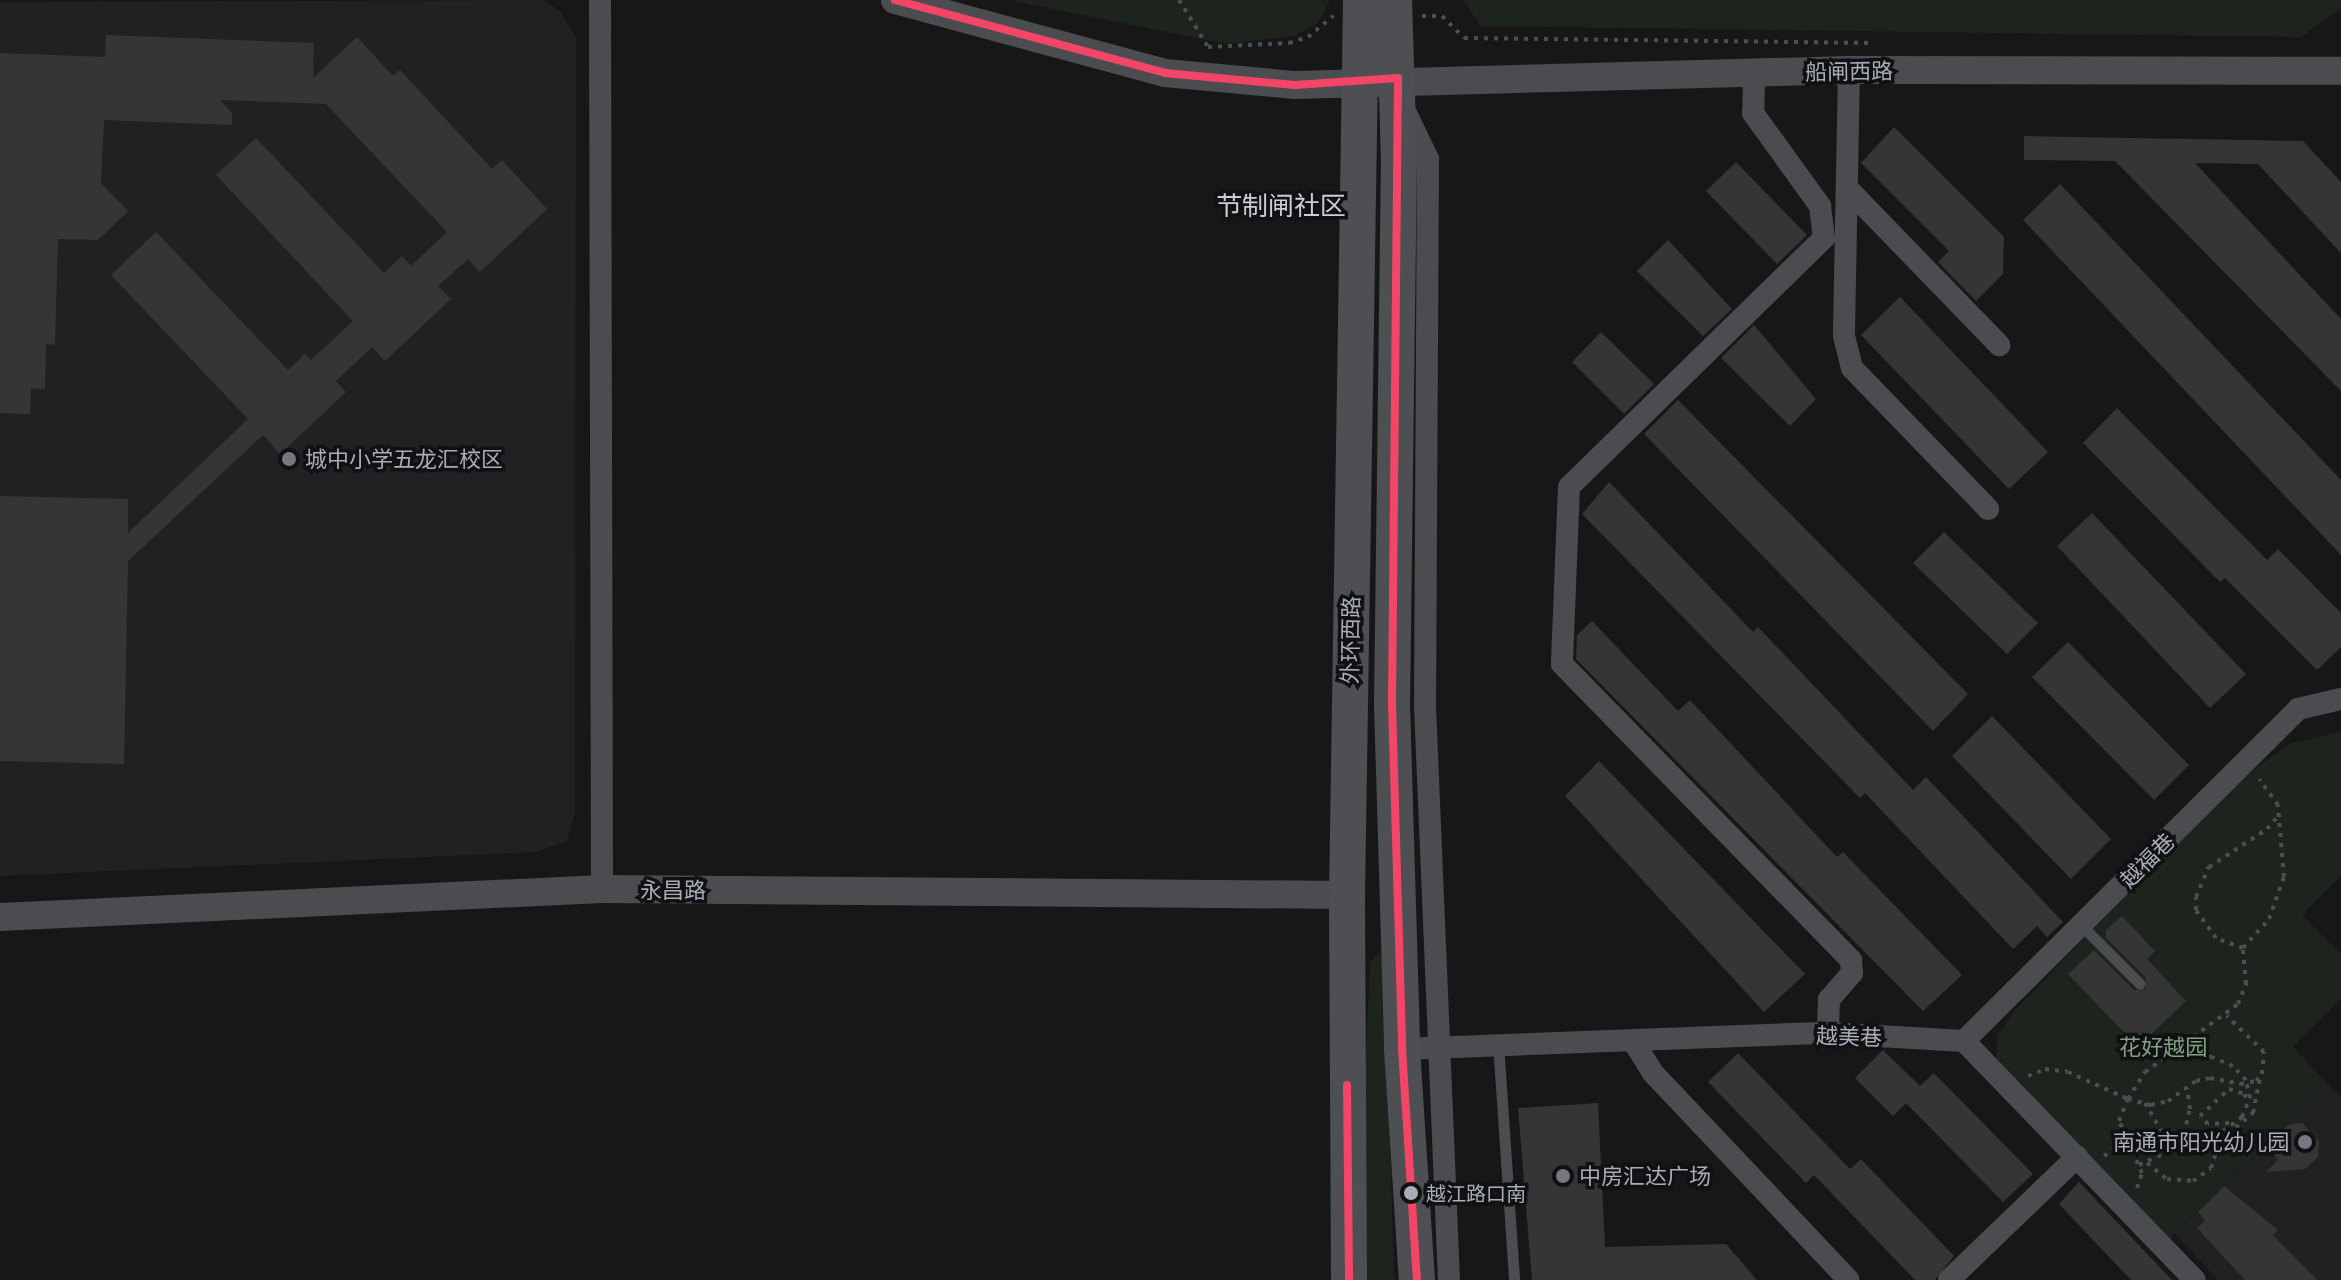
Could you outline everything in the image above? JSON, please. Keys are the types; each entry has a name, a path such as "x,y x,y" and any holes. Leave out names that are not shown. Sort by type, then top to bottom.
{"main road":[{"name":"外环西路","path":"1349,1280 1347,895 1357,82 1377,8"},
{"name":"外环西路","path":"1377,8 1398,87 1392,704 1402,1049 1417,1280"}],"street":[{"path":"600,0 602,889"},
{"name":"船闸西路","path":"895,0 1165,73 1295,85 1357,82 1398,87 1849,70 2341,71"},
{"path":"1849,70 1844,336 1852,368 1988,509"},
{"path":"1754,74 1753,113 1820,206 1824,238 1569,487 1562,664 1851,960 1852,973 1829,999 1828,1033"},
{"path":"1398,87 1428,159 1426,721 1449,1280"},
{"path":"1847,188 1999,345"},
{"name":"越福巷","path":"1964,1041 2298,709 2341,699"},
{"name":"永昌路","path":"0,917 602,889 1347,895"},
{"name":"越美巷","path":"1402,1049 1828,1033 1964,1041"},
{"path":"1633,1041 1652,1072 1849,1280"},
{"path":"1964,1041 2087,1160 2195,1280"},
{"path":"1949,1280 2087,1160"}],"lane":[{"path":"2081,925 2140,984"},
{"path":"1498,1043 1514,1280"}],"path":[{"path":"1179,0 1208,47 1289,43 1308,37 1329,16 1377,8 1442,16 1464,38 1882,43"},
{"path":"2130,1197 2140,1184 2139,1165 2125,1140 2119,1111 2145,1072 2226,1015 2245,993 2243,948 2269,919 2281,890 2280,814 2272,794 2254,775"},
{"path":"2243,948 2216,938 2196,910 2196,897 2209,867 2267,829 2280,814"},
{"path":"2226,1015 2264,1052 2253,1113 2228,1134"},
{"path":"2170,1053 2212,1057 2233,1066 2246,1080 2248,1107"},
{"path":"2019,1081 2057,1069 2145,1103 2168,1101 2210,1078 2240,1084 2260,1076"},
{"path":"2139,1165 2174,1145 2189,1123 2187,1088"},
{"path":"2229,1123 2208,1124 2200,1116 2229,1089 2244,1094 2248,1107"},
{"path":"2145,1103 2159,1133 2174,1145 2207,1142"},
{"path":"2147,1163 2167,1179 2193,1181 2211,1168 2229,1123 2248,1107"},
{"path":"2087,1160 2125,1140"}],"shaded area":[{"name":"城中小学五龙汇校区","path":"544,0 560,11 576,37 575,813 567,841 536,852 0,876 0,2"},
{"name":"南通市阳光幼儿园","path":"2328,1084 2341,1097 2341,1280 2218,1280 2175,1234"}],"green space":[{"path":"1010,0 1330,0 1318,23 1294,36 1225,44"},
{"path":"1463,0 2341,0 2341,8 2301,37 1481,26"},
{"name":"花好越园","path":"2341,732 2341,876 2302,915 2341,954 2341,998 2293,1047 2328,1084 2167,1241 1996,1058 1998,1035 2014,1011 2156,864 2252,771 2291,743"},
{"path":"1379,952 1385,958 1394,1280 1365,1280 1366,1051 1370,963"}],"building":[{"path":"106,35 314,43 313,78 357,37 393,76 400,70 492,169 502,160 547,209 480,272 468,259 438,286 451,299 385,361 372,347 336,381 346,392 280,454 263,435 128,561 124,764 0,761 0,496 128,499 128,533 248,419 111,275 156,232 288,370 305,354 311,360 353,321 216,175 256,138 384,273 402,256 411,266 447,232 326,104 220,100 232,113 232,125 104,120 101,183 128,211 98,240 58,239 55,345 46,344 45,389 31,388 30,414 0,413 0,53 105,57"},
{"path":"1894,127 2004,237 2003,274 1976,301 1938,262 1949,251 1861,163"},
{"path":"2024,136 2303,141 2341,182 2341,253 2258,164 2195,163 2341,319 2341,391 2115,161 2024,160"},
{"path":"1736,162 1807,235 1777,264 1706,191"},
{"path":"2060,184 2341,480 2341,555 2023,220"},
{"path":"1668,240 1732,309 1703,336 1637,271"},
{"path":"1900,297 2048,452 2009,489 1861,335"},
{"path":"1754,325 1816,399 1790,426 1721,358"},
{"path":"1601,332 1654,384 1624,414 1572,362"},
{"path":"1678,400 1968,694 1933,731 1644,434"},
{"path":"2117,408 2267,560 2278,549 2341,613 2341,647 2317,670 2225,578 2220,582 2083,443"},
{"path":"1609,482 1753,632 1758,627 1913,790 1926,777 2063,922 2047,937 2037,926 2013,949 1865,793 1860,798 1582,514"},
{"path":"2092,513 2246,674 2210,708 2057,546"},
{"path":"1944,532 2038,623 2007,654 1913,563"},
{"path":"1592,621 1678,711 1690,700 1837,857 1843,852 1962,975 1923,1011 1576,659 1577,635"},
{"path":"2068,642 2189,765 2154,800 2032,677"},
{"path":"1992,716 2111,839 2071,879 1952,756"},
{"path":"1599,761 1805,974 1764,1012 1565,796"},
{"path":"2122,916 2155,951 2147,959 2186,1001 2138,1047 2068,974 2094,950 2134,990 2146,989 2146,978 2106,938 2106,930"},
{"path":"1883,1050 1920,1086 1934,1073 2033,1174 2003,1202 1906,1103 1893,1116 1855,1078"},
{"path":"1738,1053 1850,1169 1861,1159 1954,1256 1935,1280 1915,1280 1814,1175 1806,1183 1708,1082"},
{"name":"中房汇达广场","path":"1598,1103 1605,1247 1726,1244 1757,1280 1532,1280 1518,1108"},
{"path":"2302,1123 2319,1141 2318,1157 2305,1169 2266,1172 2278,1160 2272,1152 2275,1137 2288,1125"},
{"path":"2079,1182 2172,1280 2131,1280 2059,1204"},
{"path":"2224,1186 2278,1230 2273,1235 2317,1280 2245,1280 2197,1228 2205,1221 2198,1212"}],"transit line":[{"path":"895,0 1165,73 1295,85 1398,78 1392,704 1402,1049 1417,1280"},
{"path":"1347,1085 1349,1280"}],"place":[{"name":"城中小学五龙汇校区","path":"289,459"},
{"name":"南通市阳光幼儿园","path":"2305,1142"},
{"name":"中房汇达广场","path":"1563,1176"},
{"name":"越江路口南","path":"1411,1193"}],"district":[{"name":"节制闸社区","path":"1281,206"}]}
